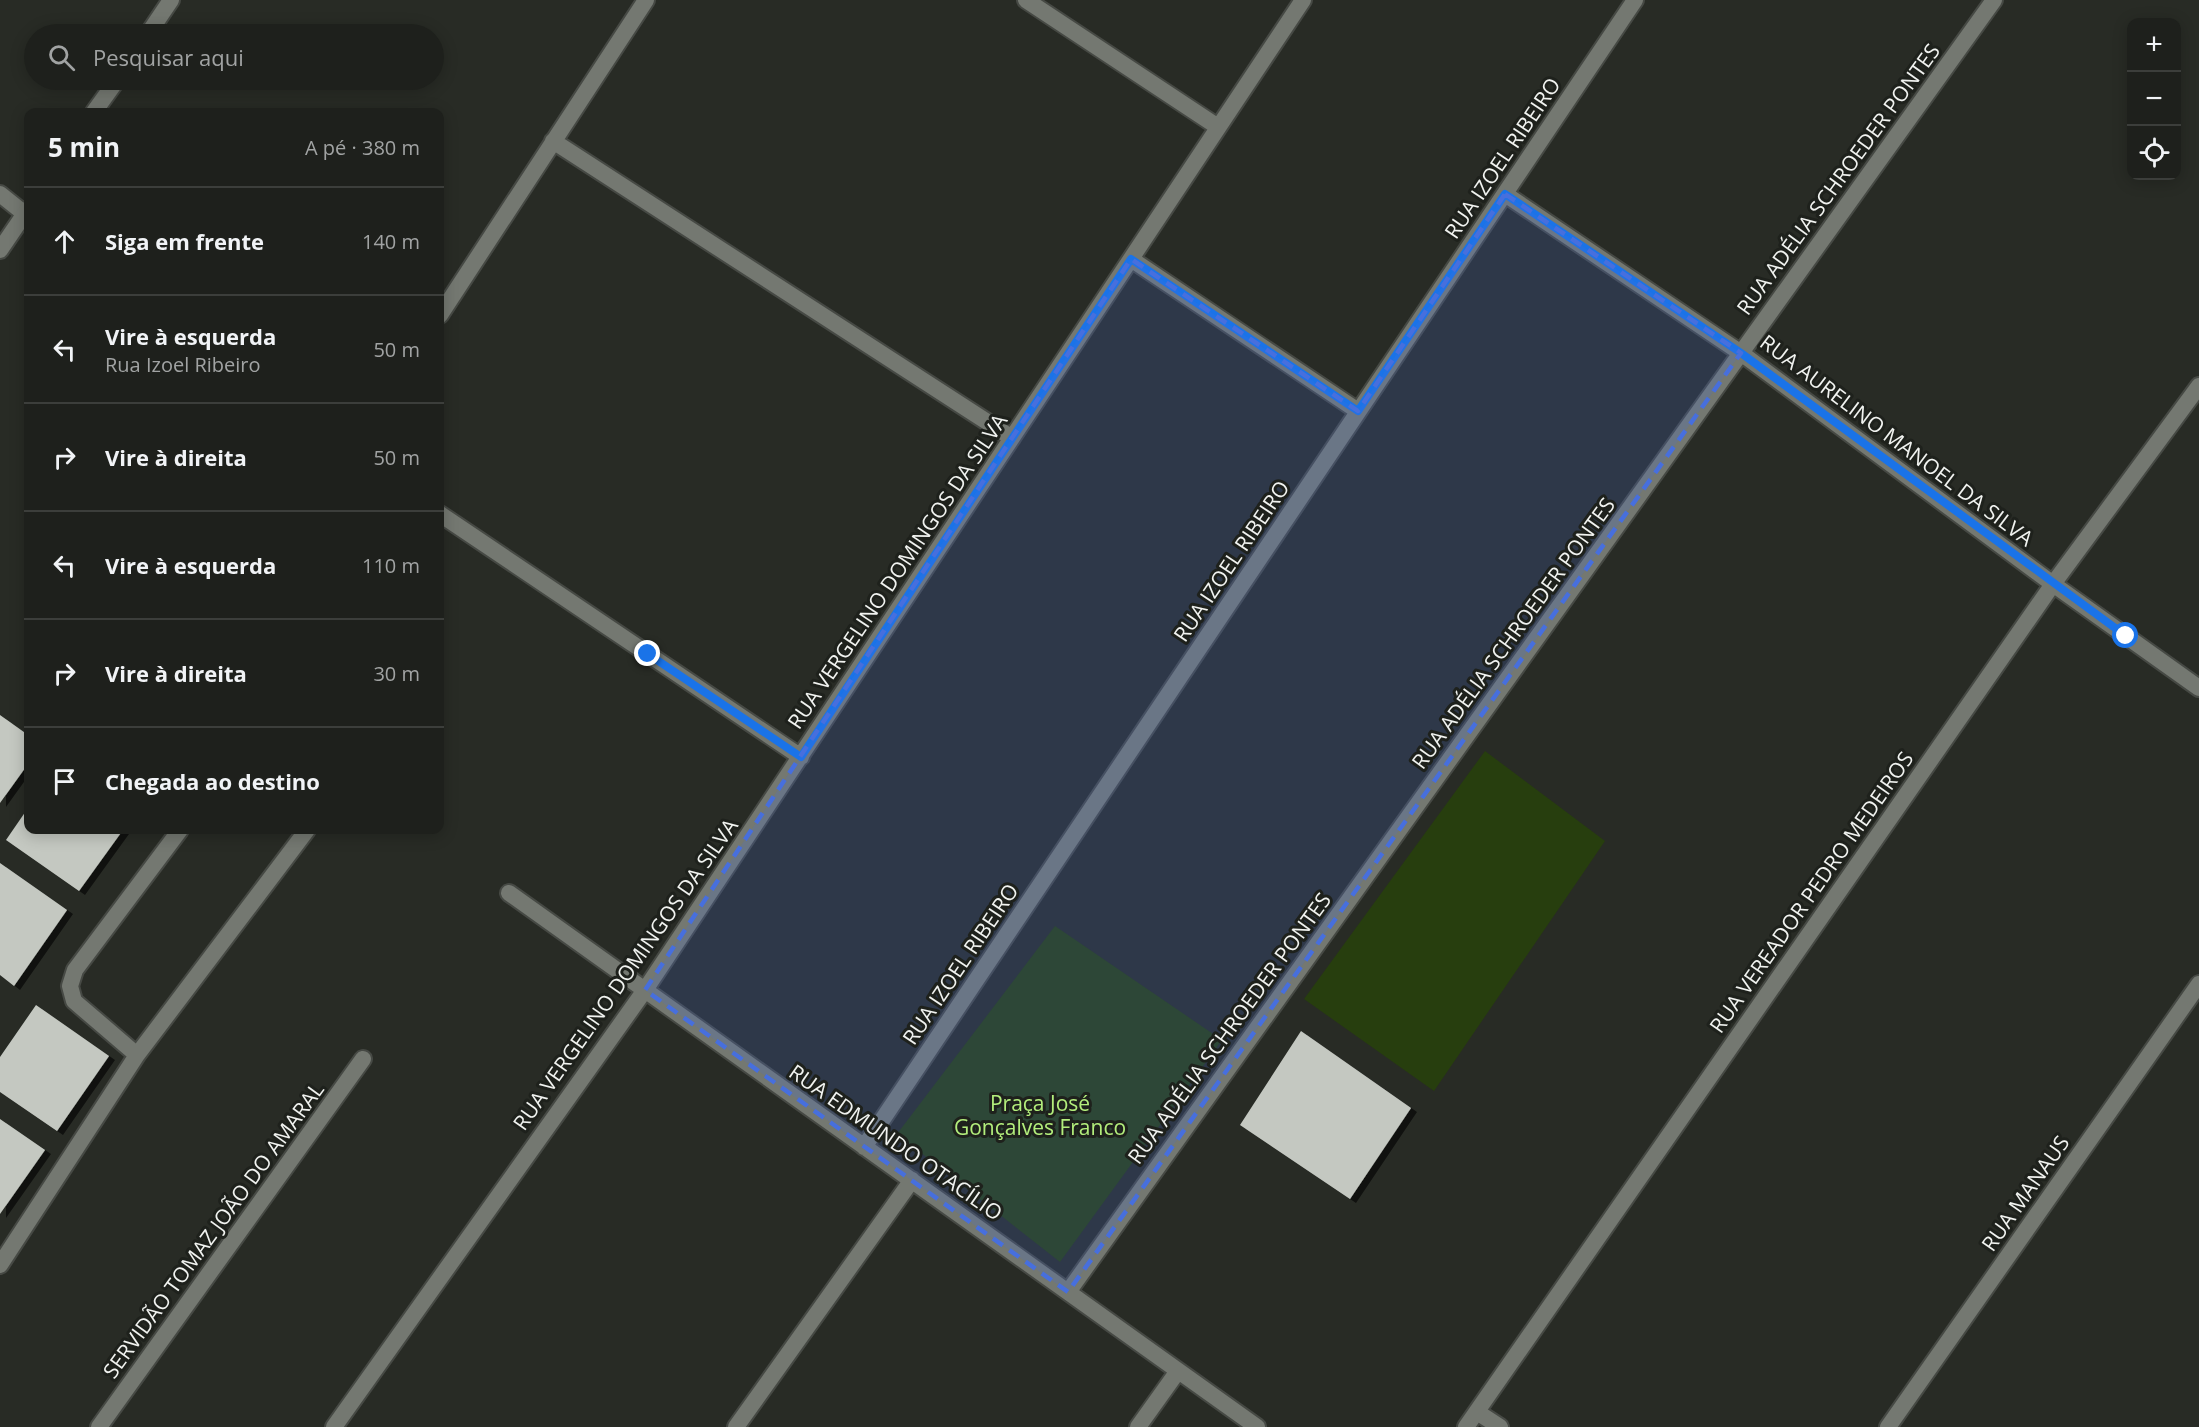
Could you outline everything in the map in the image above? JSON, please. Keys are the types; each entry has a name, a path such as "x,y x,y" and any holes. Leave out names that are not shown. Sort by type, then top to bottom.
{"street":[{"path":"155,24 171,0"},
{"path":"444,309 646,0"},
{"path":"1026,0 1218,127"},
{"name":"RUA VERGELINO DOMINGOS DA SILVA","path":"334,1427 645,990 1303,0"},
{"name":"RUA IZOEL RIBEIRO","path":"864,1147 1635,0"},
{"name":"RUA ADÉLIA SCHROEDER PONTES","path":"1068,1292 1994,0"},
{"path":"97,108 110,90"},
{"path":"553,141 1012,438"},
{"path":"0,194 24,209"},
{"name":"RUA AURELINO MANOEL DA SILVA","path":"1505,194 1741,353 2053,584 2199,688"},
{"path":"0,250 24,215"},
{"path":"1131,259 1358,411"},
{"name":"RUA VEREADOR PEDRO MEDEIROS","path":"1466,1427 2053,584 2199,386"},
{"path":"444,517 801,757"},
{"path":"137,1055 75,1000 70,986 75,970 177,834"},
{"path":"0,1264 137,1055 303,834"},
{"name":"RUA EDMUNDO OTACÍLIO","path":"509,893 1257,1427"},
{"name":"RUA MANAUS","path":"1888,1427 2199,984"},
{"name":"SERVIDÃO TOMAZ JOÃO DO AMARAL","path":"99,1427 363,1059"},
{"path":"736,1427 912,1180"},
{"path":"1138,1427 1178,1371"},
{"path":"1477,1412 1500,1427"}],"highlighted area":[{"path":"1505,194 1741,353 1068,1292 645,990 1131,259 1358,411"}],"green space":[{"path":"1485,751 1605,841 1434,1091 1304,999"},
{"name":"Praça José Gonçalves Franco","path":"1055,926 1222,1040 1060,1262 897,1134"}],"building":[{"path":"0,715 24,732 24,770 0,803"},
{"path":"24,814 24,834 120,834 79,891 6,840"},
{"path":"0,863 67,910 14,986 0,975"},
{"path":"36,1005 109,1056 57,1131 0,1092 0,1057"},
{"path":"1301,1031 1411,1108 1350,1199 1240,1125"},
{"path":"0,1119 45,1150 0,1214"}],"route":[{"path":"648,654 801,757 1131,259 1358,411 1505,194 1741,353 2126,636"}]}
